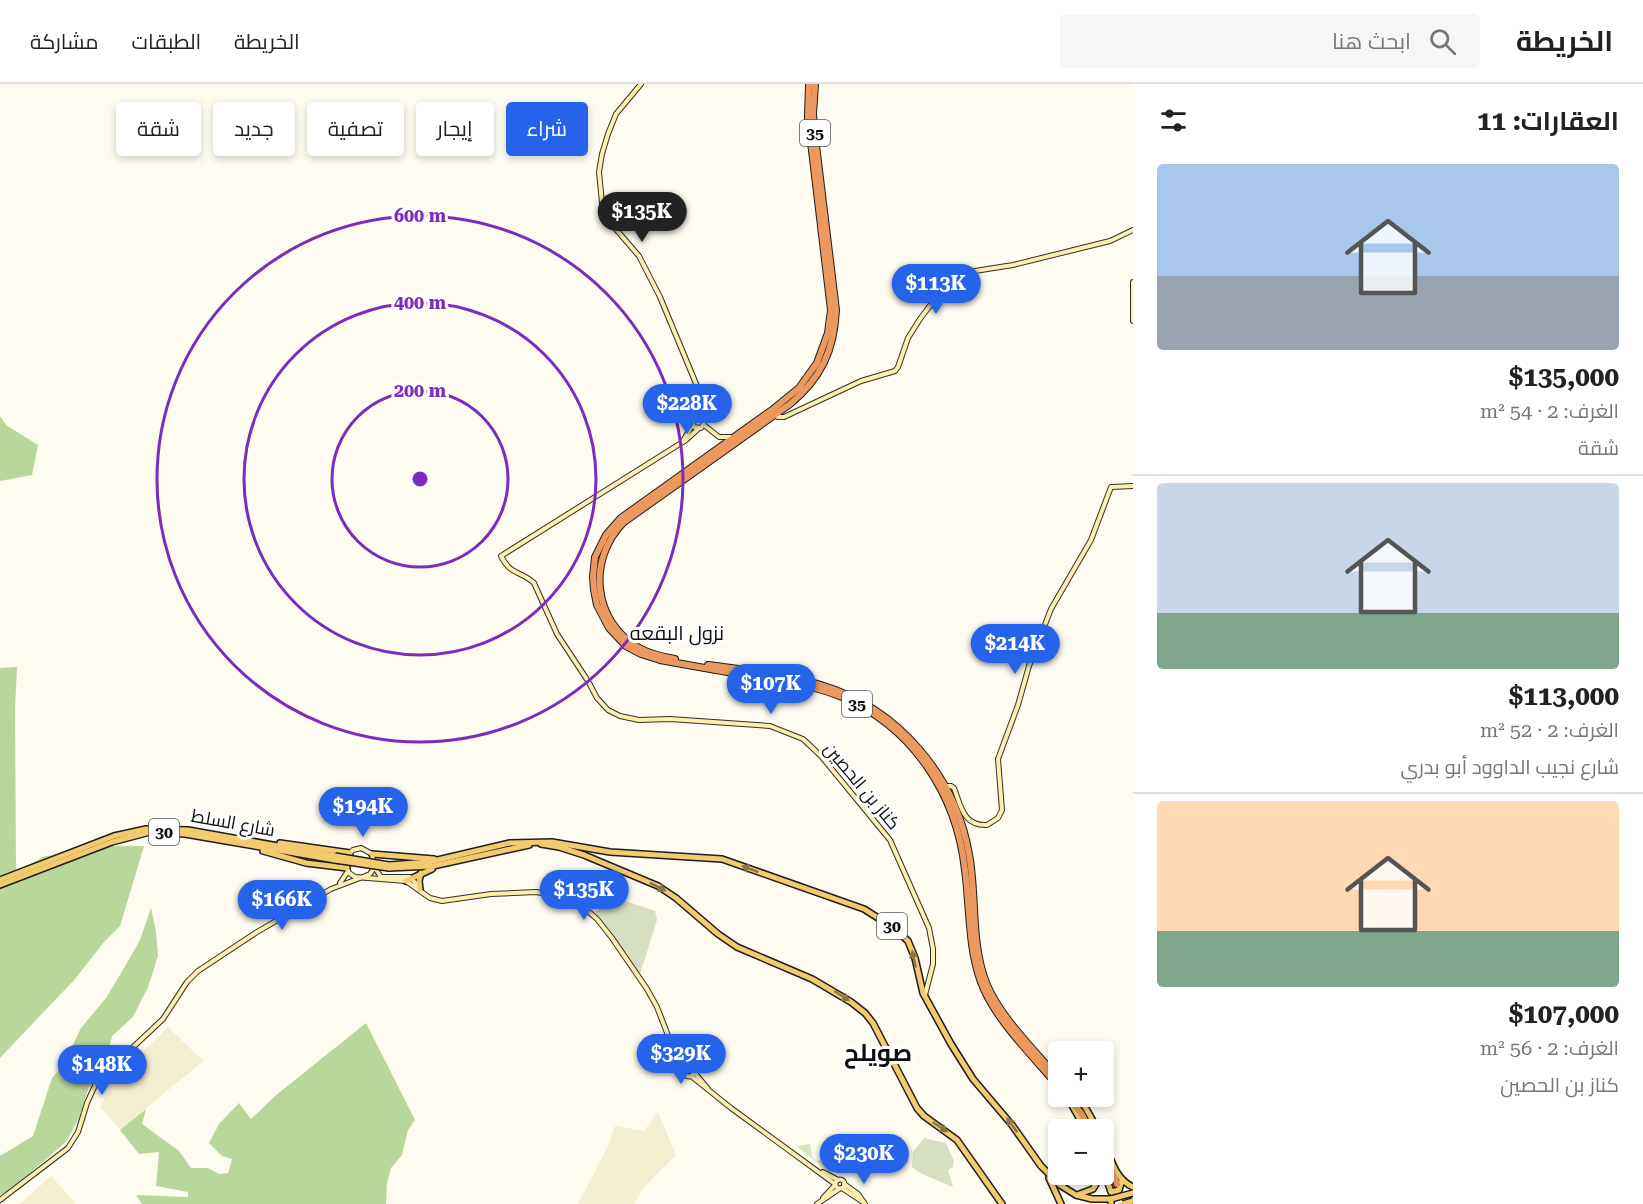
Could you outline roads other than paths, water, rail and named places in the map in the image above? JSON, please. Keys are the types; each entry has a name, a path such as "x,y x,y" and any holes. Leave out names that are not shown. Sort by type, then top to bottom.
{"highway":[{"name":"35","path":"809,84 808,117 818,182"},
{"name":"35","path":"815,84 813,114 831,310 825,344 812,373 799,388 624,522 613,535 605,550 599,574 599,591 606,613 615,628 639,648 657,655 808,681 852,697 875,709 902,731 927,758 946,786 963,829 969,855 977,945 987,985 1005,1015 1048,1066"},
{"name":"35","path":"819,194 836,303 834,333 827,356 812,383 775,415 621,518 606,535 595,557 593,577 597,605 604,621 622,643 635,651 652,658 796,683 841,697 881,719 914,750 940,786 956,821 965,867 973,952 981,984 1000,1016 1048,1074"},
{"path":"1114,1175 1117,1183"},
{"path":"1114,1177 1117,1183"}],"main road":[{"name":"شارع السلط","path":"0,880 114,836 146,829 181,829 253,844"},
{"name":"شارع السلط","path":"0,885 138,834 177,833 389,866 443,862 536,844 559,847 605,863"},
{"name":"شارع السلط","path":"443,862 510,843 535,841 610,852"},
{"path":"253,844 268,842 350,853"},
{"path":"253,844 290,859 347,869"},
{"path":"605,863 604,858 610,852"},
{"name":"30","path":"610,852 722,859 858,907 894,928 908,941 915,958 925,998 973,1078 1012,1125 1046,1172 1076,1195 1092,1199 1111,1202 1131,1192"},
{"path":"372,854 443,862"},
{"path":"408,879 443,862"},
{"name":"30","path":"605,863 668,892 737,947 818,982 862,1010 877,1031 917,1108 924,1116 957,1140 1002,1204"},
{"path":"421,873 419,881 421,890"},
{"path":"1046,1172 1061,1204"},
{"path":"1109,1185 1112,1192 1119,1190 1114,1174"},
{"path":"1117,1183 1131,1192 1132,1203 1123,1204"},
{"path":"1076,1195 1093,1189 1096,1185"}],"street":[{"path":"641,84 616,114 608,134 599,172 602,203 608,220 639,256 647,270 692,370 702,409 701,427 683,441"},
{"path":"775,415 784,417 861,381 895,371 908,338 931,304 944,289 968,273 1013,265 1101,243 1133,230"},
{"path":"1133,282 1133,321"},
{"path":"683,441 693,424 699,401"},
{"path":"695,418 702,419"},
{"path":"693,424 722,442 718,450"},
{"path":"715,436 725,438 735,436"},
{"name":"كناز بن الحصين","path":"683,441 501,556 510,570 534,583 557,634 597,698 608,710 620,716 639,720 670,719 770,726 803,739 822,756 892,843 931,934 933,964 925,998"},
{"path":"946,786 954,788 963,814 970,822 987,825 1001,815 998,759 1051,609 1091,540 1112,487 1133,486"},
{"path":"408,879 362,878 352,875 347,869 346,860 350,853 361,848 372,854 374,868 381,877 408,879 430,898 442,901 491,894 546,893 564,897 581,905 597,919 632,965 657,1007 686,1076 692,1074"},
{"path":"0,1200 68,1148 78,1132 87,1103 98,1081 163,1019 193,975 257,932 338,886 370,874 374,868"},
{"path":"338,886 347,869"},
{"path":"921,987 928,985"},
{"path":"674,1048 690,1067 692,1074 709,1090 817,1170 842,1187 858,1194 865,1203"},
{"path":"684,1071 690,1067"},
{"path":"817,1170 836,1183"},
{"path":"825,1176 829,1190"},
{"path":"817,1204 836,1183 842,1181 842,1187"},
{"path":"822,1199 842,1187"}],"tunnel":[{"path":"1113,1186 1118,1204"}],"district":[{"name":"نزول البقعه","path":"677,633"},
{"name":"صويلح","path":"878,1053"}]}
